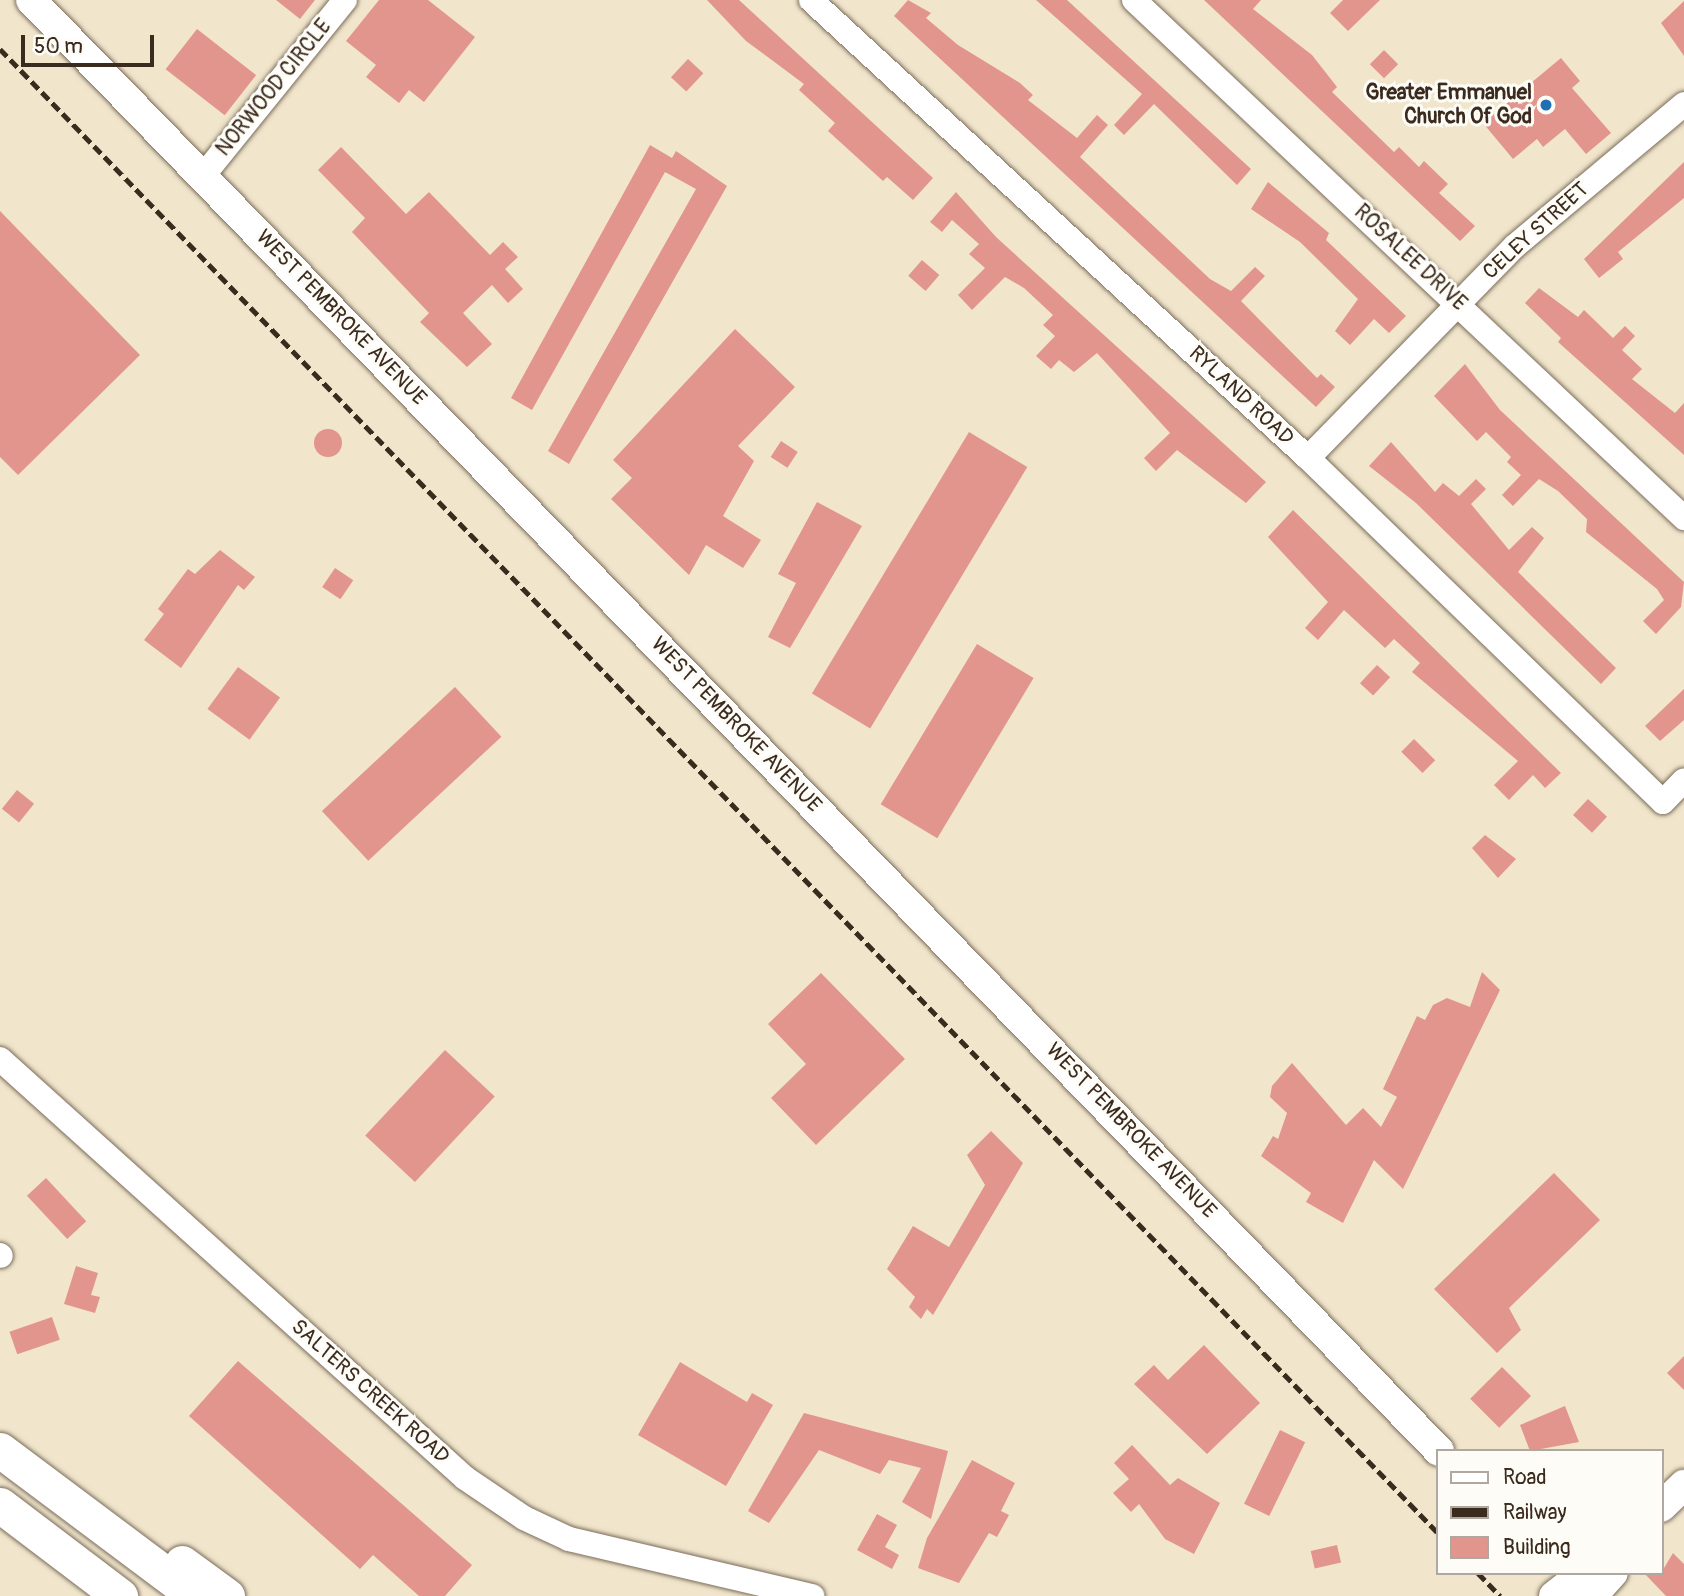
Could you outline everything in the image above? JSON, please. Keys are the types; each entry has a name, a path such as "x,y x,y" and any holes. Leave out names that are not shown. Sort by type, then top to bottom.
{"highway":[{"path":"0,1450 195,1596"},
{"path":"5,1508 41,1558 86,1596"},
{"path":"5,1508 120,1596"},
{"path":"117,1535 186,1565 227,1596"}],"main road":[{"name":"WEST PEMBROKE AVENUE","path":"31,0 1437,1449"},
{"path":"1663,1505 1684,1485"},
{"path":"1663,1526 1684,1506"},
{"path":"1572,1587 1607,1575"}],"street":[{"name":"NORWOOD CIRCLE","path":"203,176 345,0"},
{"name":"RYLAND ROAD","path":"811,0 1308,458 1663,802 1684,780"},
{"name":"ROSALEE DRIVE","path":"1134,0 1684,518"},
{"name":"CELEY STREET","path":"1308,458 1524,238 1684,104"},
{"name":"SALTERS CREEK ROAD","path":"0,1059 465,1478 524,1518 569,1539 812,1596"}],"building":[{"path":"276,0 315,0 300,19"},
{"path":"379,0 428,0 475,37 424,102 409,90 399,103 366,77 376,65 346,41"},
{"path":"707,0 739,0 933,178 913,200 887,177 883,181 828,131 835,123 799,90 804,84 746,41"},
{"path":"908,0 931,13 926,18 958,45 1020,83 1033,95 1028,100 1077,138 1097,115 1108,125 1080,157 1210,279 1231,291 1255,267 1265,276 1241,301 1317,378 1321,374 1335,387 1316,407 894,16"},
{"path":"1036,0 1067,0 1251,169 1237,185 1154,104 1124,135 1114,125 1142,94"},
{"path":"1204,0 1261,0 1253,9 1312,55 1337,87 1332,92 1394,152 1399,147 1419,167 1424,161 1448,184 1439,193 1475,226 1460,241"},
{"path":"1343,0 1380,0 1348,31 1330,13"},
{"path":"1684,1 1684,56 1661,23"},
{"path":"197,29 256,75 225,115 166,69"},
{"path":"1384,50 1398,64 1384,78 1370,64"},
{"name":"Greater Emmanuel Church Of God","path":"1561,58 1580,81 1572,88 1611,133 1586,154 1565,129 1543,147 1537,139 1513,159 1483,123"},
{"path":"688,59 703,73 686,92 671,77"},
{"path":"650,145 672,158 676,151 727,186 569,464 548,451 696,189 665,172 532,410 511,398"},
{"path":"341,147 406,214 429,192 490,255 503,242 518,257 505,269 523,289 508,303 492,285 463,313 492,344 467,367 420,322 429,313 352,232 365,218 318,170"},
{"path":"1684,162 1684,198 1618,252 1623,259 1599,278 1584,259"},
{"path":"1268,182 1329,233 1326,240 1406,316 1389,333 1374,319 1350,345 1335,331 1358,299 1300,242 1251,209"},
{"path":"956,192 996,237 1266,482 1246,503 1177,450 1156,471 1144,458 1170,433 1097,353 1074,372 1059,360 1051,369 1036,356 1055,336 1043,325 1053,315 1024,288 1005,277 972,310 958,295 985,268 969,254 979,244 952,220 942,232 930,222"},
{"path":"0,211 140,355 18,475 0,457"},
{"path":"922,260 939,275 926,291 908,276"},
{"path":"1539,288 1578,317 1584,310 1613,338 1625,326 1635,336 1622,350 1642,369 1632,379 1675,413 1684,403 1684,455 1558,342 1561,338 1525,303"},
{"path":"735,329 795,387 738,446 754,461 723,516 761,540 743,568 706,545 689,575 611,499 632,478 613,460"},
{"path":"1465,364 1500,410 1684,582 1681,607 1656,634 1643,621 1664,600 1657,589 1586,532 1587,519 1558,491 1539,479 1513,506 1502,495 1521,475 1507,462 1511,457 1486,432 1477,441 1434,396"},
{"path":"328,429 338,433 342,443 338,453 328,457 318,453 314,443 318,433"},
{"path":"969,432 1027,467 870,728 812,693"},
{"path":"781,441 798,452 787,468 771,457"},
{"path":"1391,442 1435,492 1443,483 1459,496 1476,479 1486,489 1471,504 1509,550 1532,527 1544,538 1518,572 1616,668 1601,684 1416,503 1369,466"},
{"path":"817,502 862,526 790,648 768,637 796,583 778,574"},
{"path":"1293,510 1561,773 1545,788 1533,775 1509,800 1494,785 1518,761 1412,672 1420,663 1394,639 1385,648 1344,610 1318,640 1305,628 1328,602 1268,537"},
{"path":"220,550 255,577 244,590 238,585 181,668 144,640 164,614 158,609 188,569 195,574"},
{"path":"335,568 353,580 340,599 322,587"},
{"path":"977,644 1034,678 937,838 881,804"},
{"path":"1377,665 1390,677 1373,696 1360,683"},
{"path":"238,667 280,698 250,740 207,709"},
{"path":"455,687 501,737 368,861 322,811"},
{"path":"1684,689 1684,720 1660,741 1645,726"},
{"path":"1414,739 1435,760 1422,773 1401,752"},
{"path":"17,790 34,804 19,822 2,809"},
{"path":"1588,799 1607,817 1592,833 1573,815"},
{"path":"1485,835 1516,859 1498,878 1472,848"},
{"path":"1482,972 1500,990 1403,1189 1374,1160 1343,1223 1306,1202 1311,1193 1261,1156 1273,1136 1278,1139 1287,1113 1270,1097 1272,1086 1292,1063 1346,1125 1363,1108 1381,1127 1397,1097 1383,1089 1417,1016 1425,1020 1433,1005 1447,998 1470,1007"},
{"path":"821,973 905,1059 816,1145 771,1098 806,1064 768,1024"},
{"path":"445,1050 495,1096 415,1182 365,1136"},
{"path":"991,1131 1023,1163 933,1315 927,1309 921,1319 909,1307 915,1297 887,1269 913,1226 949,1247 985,1185 967,1155"},
{"path":"1554,1173 1600,1220 1509,1308 1521,1330 1497,1353 1434,1289"},
{"path":"46,1178 86,1221 67,1239 27,1196"},
{"path":"76,1266 98,1273 91,1295 100,1297 95,1313 64,1304"},
{"path":"52,1317 60,1340 17,1354 9,1332"},
{"path":"1204,1345 1260,1403 1207,1454 1134,1384 1154,1365 1168,1380"},
{"path":"1684,1356 1684,1390 1667,1373"},
{"path":"238,1361 472,1565 445,1596 419,1596 373,1555 360,1569 189,1416"},
{"path":"680,1362 747,1402 752,1393 773,1405 726,1486 638,1435"},
{"path":"1502,1367 1531,1396 1499,1428 1470,1399"},
{"path":"1565,1406 1579,1442 1529,1449 1520,1425"},
{"path":"804,1413 948,1451 931,1519 902,1502 921,1468 889,1460 880,1474 819,1450 769,1523 748,1511"},
{"path":"1280,1430 1305,1442 1269,1516 1244,1504"},
{"path":"1132,1445 1170,1485 1178,1478 1220,1503 1194,1554 1165,1539 1139,1504 1131,1512 1113,1493 1129,1479 1114,1463"},
{"path":"972,1460 1015,1483 1001,1511 1009,1515 997,1537 989,1533 959,1583 918,1568 927,1538"},
{"path":"877,1514 897,1525 885,1547 899,1555 892,1569 857,1550"},
{"path":"1337,1545 1341,1563 1315,1569 1311,1551"},
{"path":"1673,1553 1684,1564 1684,1596 1666,1596 1646,1575 1663,1575 1663,1570"}],"railway":[{"path":"0,49 1436,1531"},
{"path":"1480,1575 1500,1596"}],"place":[{"name":"Greater Emmanuel Church Of God","path":"1546,105"}]}
